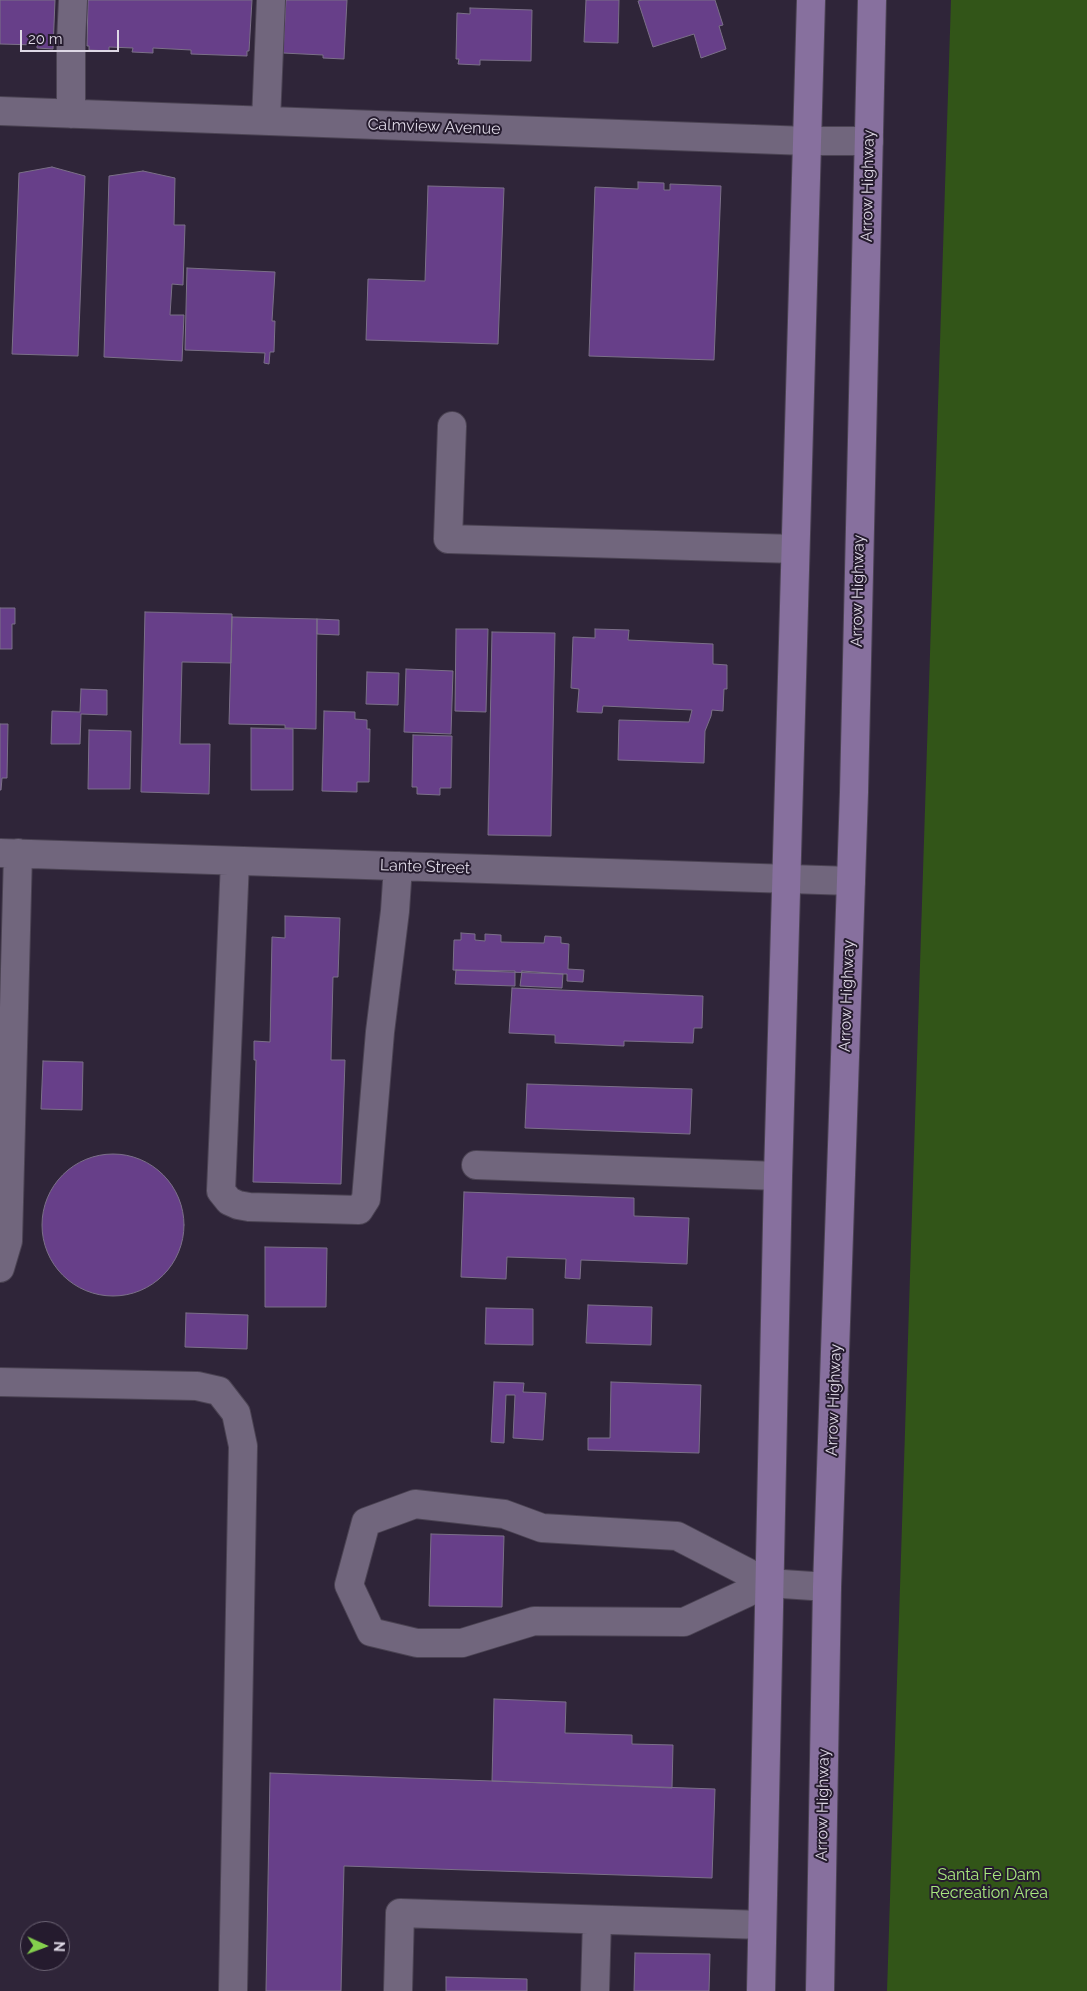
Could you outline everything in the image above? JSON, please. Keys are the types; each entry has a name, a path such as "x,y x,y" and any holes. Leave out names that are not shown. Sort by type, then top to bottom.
{"main road":[{"path":"761,1991 768,1583 778,1176 810,0"},
{"name":"Arrow Highway","path":"820,1991 827,1587 851,881 872,0"}],"street":[{"path":"71,114 73,0"},
{"path":"266,121 271,0"},
{"name":"Calmview Avenue","path":"0,111 807,141 869,141"},
{"path":"452,426 448,539 795,549"},
{"path":"0,1268 8,1241 9,853"},
{"name":"Lante Street","path":"9,853 851,881"},
{"path":"235,860 221,1191 229,1201 249,1207 358,1210 366,1199 380,1032 395,911 398,866"},
{"path":"476,1165 778,1176"},
{"path":"0,1382 197,1386 219,1391 236,1413 243,1446 233,1991"},
{"path":"768,1583 684,1622 534,1621 462,1643 418,1643 371,1632 349,1585 366,1522 415,1504 504,1514 542,1528 677,1536 768,1583 827,1587"},
{"path":"398,1991 400,1913 762,1925"},
{"path":"595,1991 597,1920"}],"green space":[{"name":"Santa Fe Dam Recreation Area","path":"951,0 1087,0 1087,1991 887,1991"}],"building":[{"path":"0,0 55,0 53,49 37,48 37,45 0,44"},
{"path":"88,0 252,0 249,51 247,51 247,56 191,54 191,50 153,48 153,53 132,52 133,48 109,47 109,51 89,50 89,46 87,46"},
{"path":"286,0 347,0 344,59 323,58 323,55 283,53"},
{"path":"586,0 619,0 618,43 584,42"},
{"path":"715,0 723,25 719,26 726,49 701,58 694,34 653,47 638,1"},
{"path":"470,8 532,10 531,61 480,60 480,65 458,64 459,59 456,59 457,13 470,14"},
{"path":"52,167 85,176 78,356 12,354 19,173"},
{"path":"143,171 175,178 174,225 185,225 183,285 172,284 170,315 184,315 182,361 104,357 109,176"},
{"path":"638,182 664,183 664,190 670,190 670,184 721,186 714,360 589,356 595,187 638,189"},
{"path":"428,186 504,188 498,344 366,340 368,279 425,281"},
{"path":"187,268 275,272 272,321 275,321 274,352 270,352 269,364 264,363 265,353 185,350"},
{"path":"0,608 15,608 15,624 12,624 12,649 0,649"},
{"path":"145,612 232,614 231,663 182,662 180,744 210,744 209,794 141,792"},
{"path":"232,617 317,619 316,729 285,728 285,725 229,724"},
{"path":"317,619 339,620 339,635 317,634"},
{"path":"456,629 488,629 486,712 455,711"},
{"path":"595,629 629,630 628,640 713,644 713,664 727,665 727,689 724,689 723,711 712,710 705,731 704,763 618,760 619,720 689,722 692,710 603,706 602,713 577,712 579,689 571,688 573,637 595,638"},
{"path":"492,632 555,633 551,836 488,835"},
{"path":"406,669 453,671 451,734 404,732"},
{"path":"367,672 399,673 398,705 366,704"},
{"path":"81,689 107,690 107,715 81,714 80,744 51,744 52,711 80,712"},
{"path":"324,711 355,712 355,719 367,720 367,729 370,729 369,782 357,782 357,792 322,791"},
{"path":"0,724 8,724 7,778 2,778 1,790 0,790"},
{"path":"251,728 293,729 293,790 251,790"},
{"path":"89,730 131,731 130,789 88,789"},
{"path":"413,735 452,736 451,788 440,788 440,795 417,794 417,787 412,787"},
{"path":"285,916 340,918 338,977 333,977 331,1060 345,1060 341,1184 253,1182 256,1060 254,1060 254,1041 270,1042 272,937 285,938"},
{"path":"461,933 475,934 475,940 485,941 485,934 501,935 501,942 544,943 545,936 561,937 561,943 569,944 568,969 584,970 583,982 567,981 567,974 453,970 454,940 461,940"},
{"path":"456,970 515,971 515,986 455,984"},
{"path":"522,971 563,974 562,988 520,986"},
{"path":"512,988 703,996 702,1028 694,1028 693,1043 624,1041 624,1046 555,1043 555,1035 509,1033"},
{"path":"43,1061 83,1062 82,1110 41,1109"},
{"path":"527,1084 692,1089 690,1134 525,1128"},
{"path":"113,1154 140,1160 152,1166 163,1175 172,1186 178,1198 184,1225 178,1252 172,1264 163,1275 152,1284 140,1290 113,1296 86,1290 74,1284 63,1275 54,1264 48,1252 42,1225 48,1198 54,1186 63,1175 74,1166 86,1160"},
{"path":"464,1192 634,1198 634,1216 689,1218 687,1264 581,1260 580,1279 565,1278 566,1259 507,1257 506,1279 461,1277"},
{"path":"265,1247 327,1248 326,1307 265,1307"},
{"path":"588,1305 652,1307 651,1345 586,1343"},
{"path":"486,1308 533,1309 533,1345 485,1344"},
{"path":"186,1313 248,1315 247,1349 185,1347"},
{"path":"494,1382 524,1383 523,1392 546,1393 543,1440 513,1438 515,1395 506,1395 504,1443 491,1442"},
{"path":"611,1382 701,1385 699,1453 588,1450 588,1438 610,1438"},
{"path":"431,1534 504,1536 502,1607 429,1606"},
{"path":"494,1699 566,1702 565,1733 632,1735 632,1744 673,1745 672,1788 492,1781"},
{"path":"270,1773 715,1789 712,1878 344,1866 341,1991 266,1991"},
{"path":"635,1953 710,1954 709,1991 634,1991"},
{"path":"446,1977 527,1979 527,1991 446,1991"}]}
